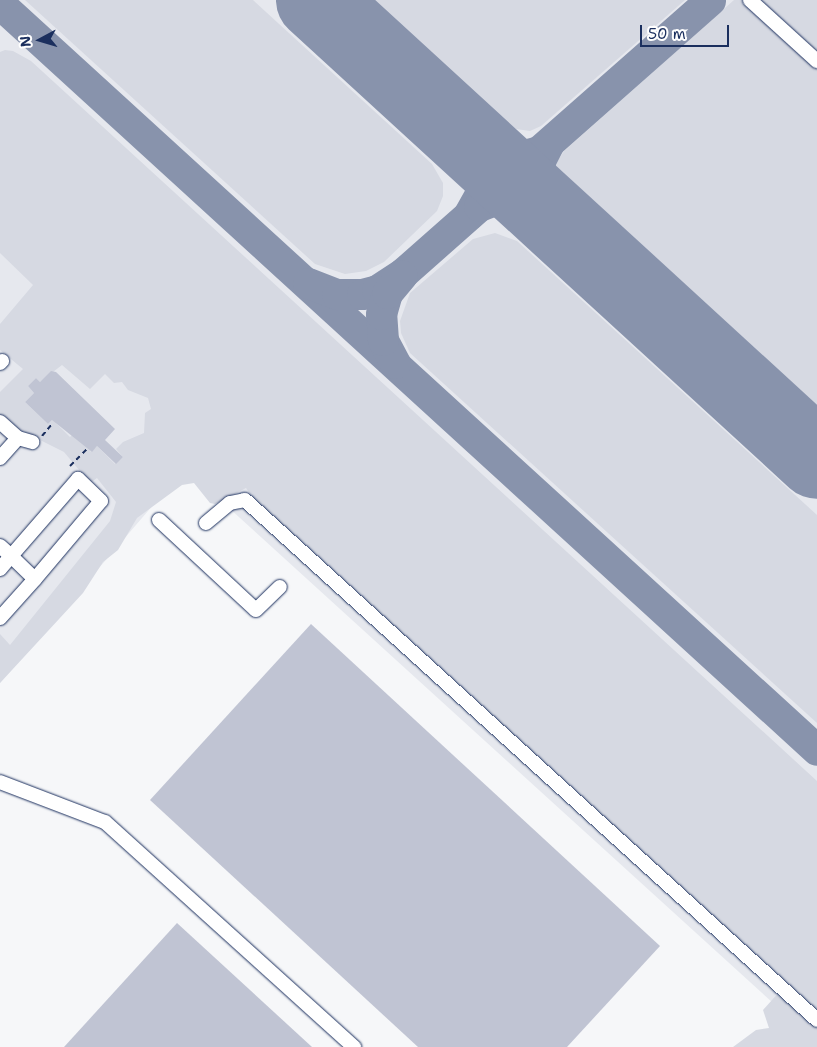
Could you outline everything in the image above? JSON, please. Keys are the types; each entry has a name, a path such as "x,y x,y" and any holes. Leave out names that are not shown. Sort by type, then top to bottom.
{"lane":[{"path":"750,0 817,61"},
{"path":"0,422 29,440 0,458"},
{"path":"0,569 78,479 101,501 0,618"},
{"path":"206,523 230,503 245,500 817,1020"},
{"path":"159,520 256,610 280,587"},
{"path":"0,546 35,578"},
{"path":"0,782 105,822 354,1047"}],"path":[{"path":"29,440 53,423"},
{"path":"70,466 88,448"}],"shaded area":[{"path":"0,0 817,0 817,1043 185,468 0,683"},
{"path":"25,0 253,0 432,164 443,183 443,196 437,211 384,262 366,271 345,274 315,264"},
{"path":"373,0 685,0 541,126 530,131 516,129 504,120"},
{"path":"734,0 742,0 757,12 817,67 817,405 555,165 564,151"},
{"path":"756,0 817,0 817,58"},
{"path":"5,50 13,51 31,61 817,781 817,1015 254,500 246,488 215,504 210,503 194,483 182,485 137,518 118,550 103,562 83,593 0,683 0,634 10,645 110,521 116,502 97,478 90,483 64,452 8,424 0,417 0,392 23,369 0,350 0,324 33,285 0,253 0,52","holes":["62,365 90,389 105,374 114,383 122,382 128,390 148,398 151,409 145,413 144,433 123,442 116,449 123,457 115,464 97,446 91,452 77,430 70,437 56,423 56,416 48,424 25,402 34,393 28,386 36,378 40,382"]},
{"path":"495,233 517,241 817,515 817,723 410,353 401,333 400,321 410,293 473,239"},
{"path":"781,990 817,1024 817,1047 733,1047 756,1030 769,1028 763,1010"}],"building":[{"path":"51,371 56,372 115,429 105,440 123,457 116,464 97,446 92,452 52,420 48,424 25,402 34,393 28,386 36,378 40,382"},
{"path":"311,624 660,946 567,1047 418,1047 150,800"},
{"path":"177,923 312,1047 64,1047"}],"waterway":[{"path":"0,7 11,0"}],"taxiway":[{"path":"478,148 498,156 513,158 539,151 710,0"},
{"path":"0,4 817,750"},
{"path":"460,132 474,150 482,171 480,194 469,214"},
{"path":"549,143 540,161 539,183 546,205 557,221"},
{"path":"308,283 337,294 362,294 377,290 403,273 479,206 497,199 519,199 558,222"},
{"path":"395,363 383,340 381,314 387,293 402,275"}],"runway":[{"path":"316,0 817,459"}]}
